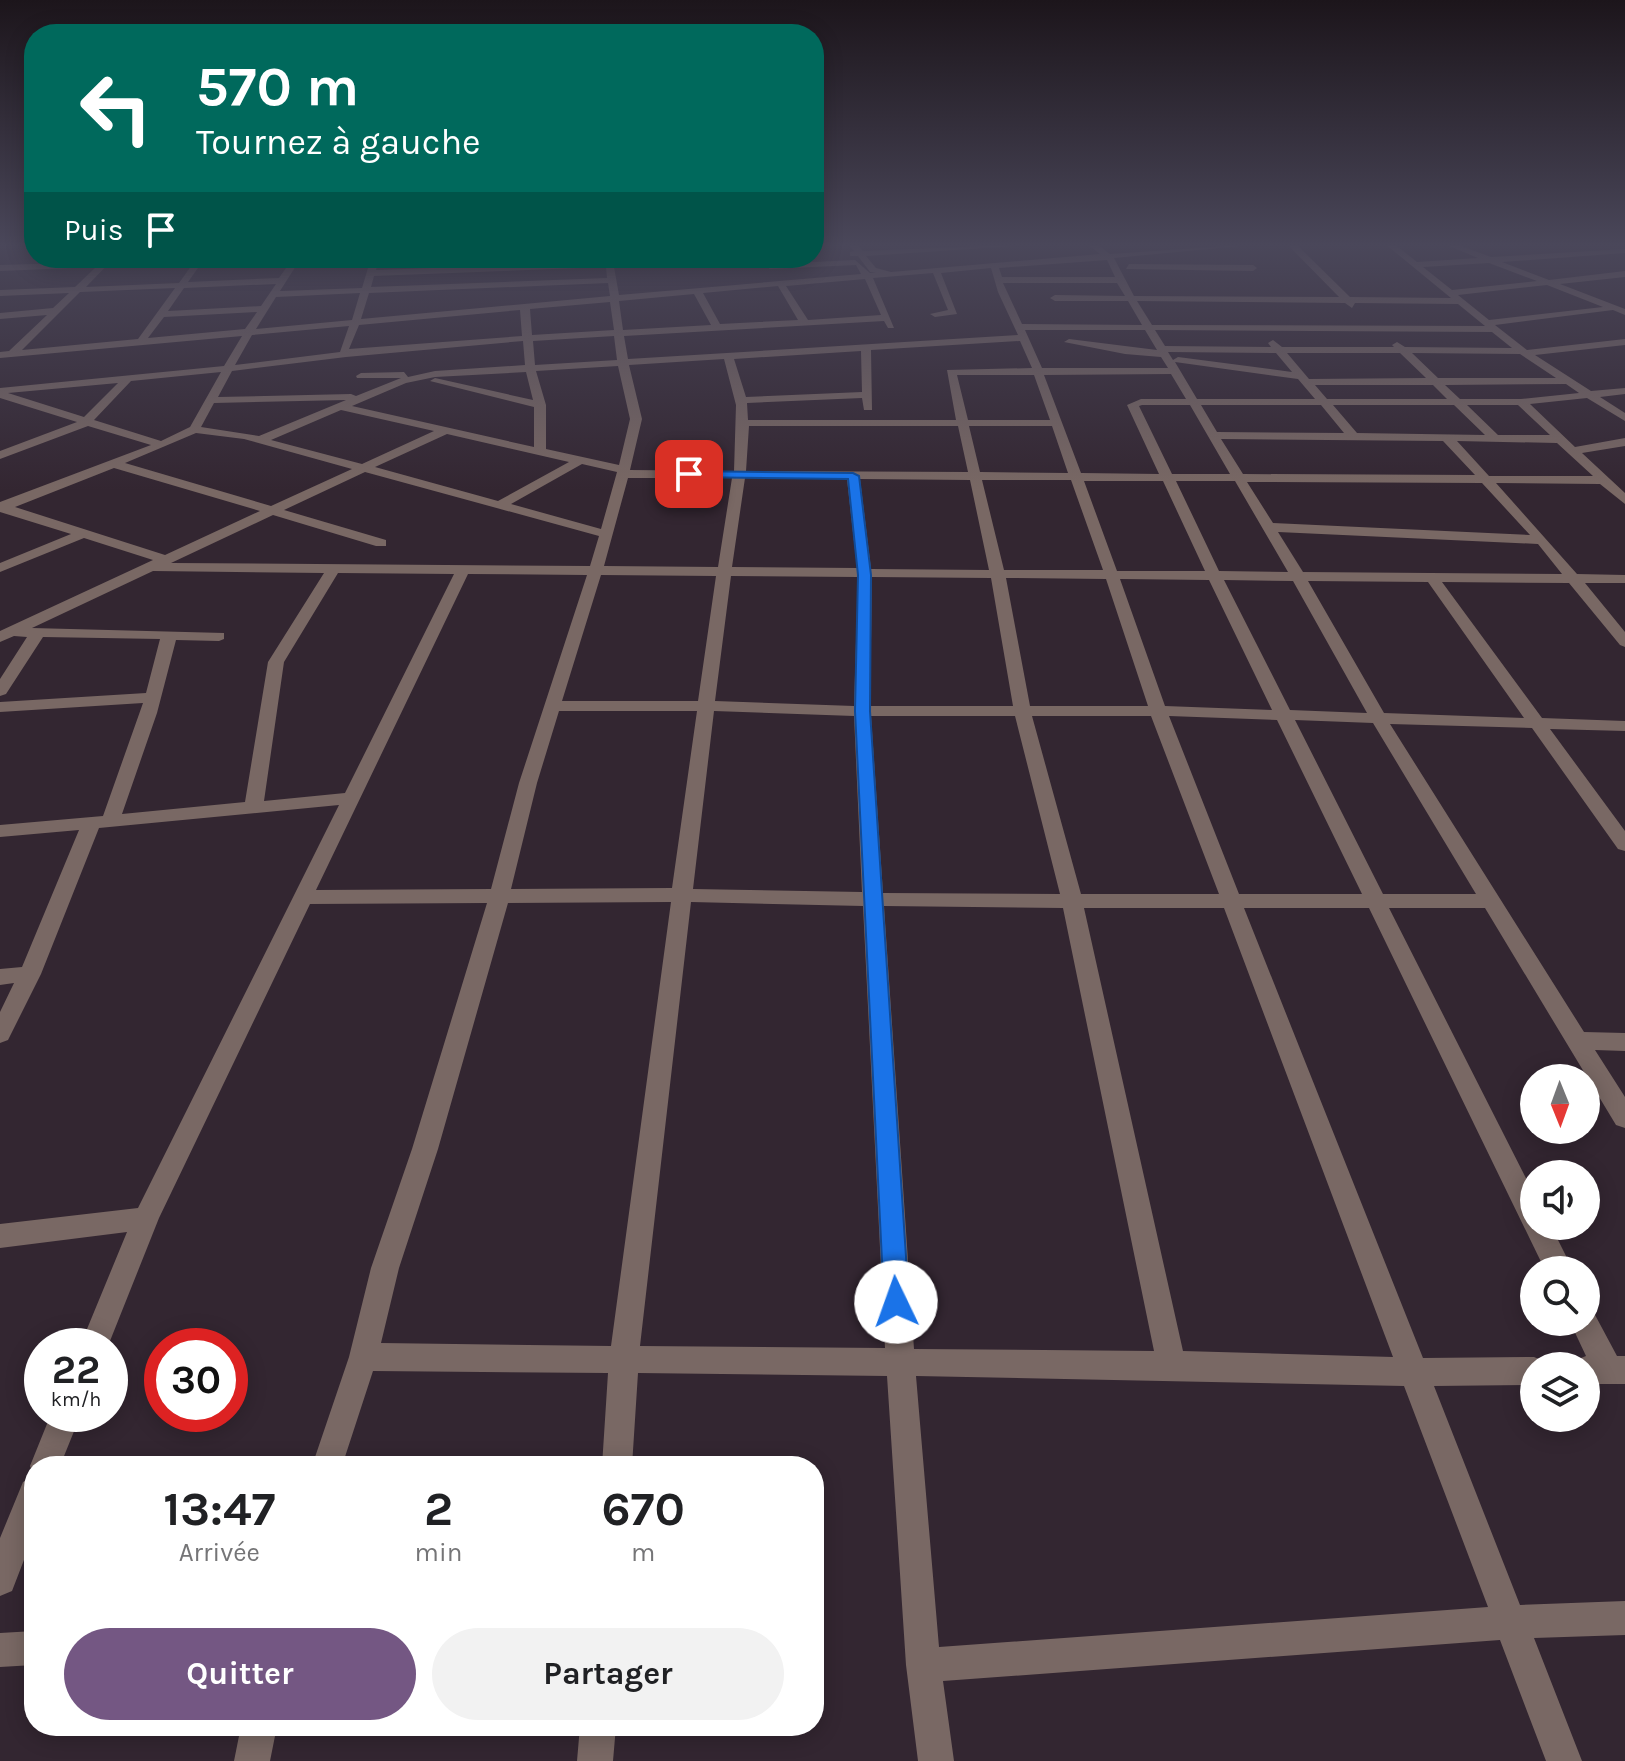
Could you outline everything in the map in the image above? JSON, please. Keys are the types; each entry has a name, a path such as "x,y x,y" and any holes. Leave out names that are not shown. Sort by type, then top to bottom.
{"street":[{"path":"0,362 13,354 42,325"},
{"path":"140,343 152,325"},
{"path":"1,507 162,445 194,429 254,325"},
{"path":"0,355 341,325"},
{"path":"346,354 344,349 354,325"},
{"path":"527,325 530,368 540,405 540,451"},
{"path":"330,1456 363,1357 385,1268 425,1149 499,897 528,783 606,534 636,419 617,325"},
{"path":"0,392 435,345 757,325"},
{"path":"891,325 904,346"},
{"path":"1019,325 1114,577 1158,711 1564,1761"},
{"path":"1146,325 1299,578 1378,718 1625,1118"},
{"path":"361,376 417,377 904,346 1023,333 1168,325"},
{"path":"1258,325 1353,436"},
{"path":"1346,325 1379,329 1496,325"},
{"path":"1375,325 1494,437"},
{"path":"1490,326 1566,381 1625,418"},
{"path":"1069,342 1303,379 1566,381"},
{"path":"1171,1365 1072,900 1022,710 998,576 952,371 1037,370 1279,350 1524,352 1625,342"},
{"path":"435,345 435,374"},
{"path":"866,348 865,395 871,423"},
{"path":"617,1456 622,1361 651,1114 724,574 742,476 743,400 739,379 728,355"},
{"path":"1238,368 1246,379"},
{"path":"0,455 85,423 129,377"},
{"path":"260,440 417,377 540,405"},
{"path":"1520,1192 1133,405 1137,402 1192,402 1259,396 1324,403 1521,402 1625,391"},
{"path":"0,392 85,423 162,445"},
{"path":"743,400 865,395"},
{"path":"212,400 363,397"},
{"path":"0,410 25,402"},
{"path":"1521,402 1625,500"},
{"path":"341,407 448,429 622,472 742,476 1604,480"},
{"path":"745,423 1055,423"},
{"path":"194,429 260,440 606,534"},
{"path":"6,634 448,429"},
{"path":"1213,435 1559,439"},
{"path":"1446,437 1542,540 1625,642"},
{"path":"1571,451 1625,442"},
{"path":"500,505 581,460"},
{"path":"114,464 381,543"},
{"path":"853,476 865,575 862,711 900,1361 923,1665 936,1761"},
{"path":"1,507 163,559"},
{"path":"1267,527 1542,540"},
{"path":"0,568 84,533"},
{"path":"147,567 332,571 1625,579"},
{"path":"254,807 276,662 332,571"},
{"path":"101,1328 146,1218 462,572"},
{"path":"1433,579 1540,723 1625,845"},
{"path":"6,634 219,636"},
{"path":"0,691 37,634"},
{"path":"0,1034 101,822 154,697 169,636"},
{"path":"0,707 154,697"},
{"path":"553,706 708,706 862,711 1158,711 1625,726"},
{"path":"0,831 353,798"},
{"path":"302,897 1490,901"},
{"path":"0,977 30,974"},
{"path":"1579,1041 1625,1042"},
{"path":"0,1236 146,1218"},
{"path":"1590,1336 1606,1370"},
{"path":"363,1357 900,1361 1415,1372 1520,1371"},
{"path":"49,1456 59,1432"},
{"path":"0,1579 24,1518"},
{"path":"923,1665 1510,1622 1625,1618"},
{"path":"0,1650 24,1649"},
{"path":"252,1761 257,1736"},
{"path":"595,1761 597,1736"}],"route":[{"path":"689,474 853,476 865,575 862,711 896,1302"}]}
